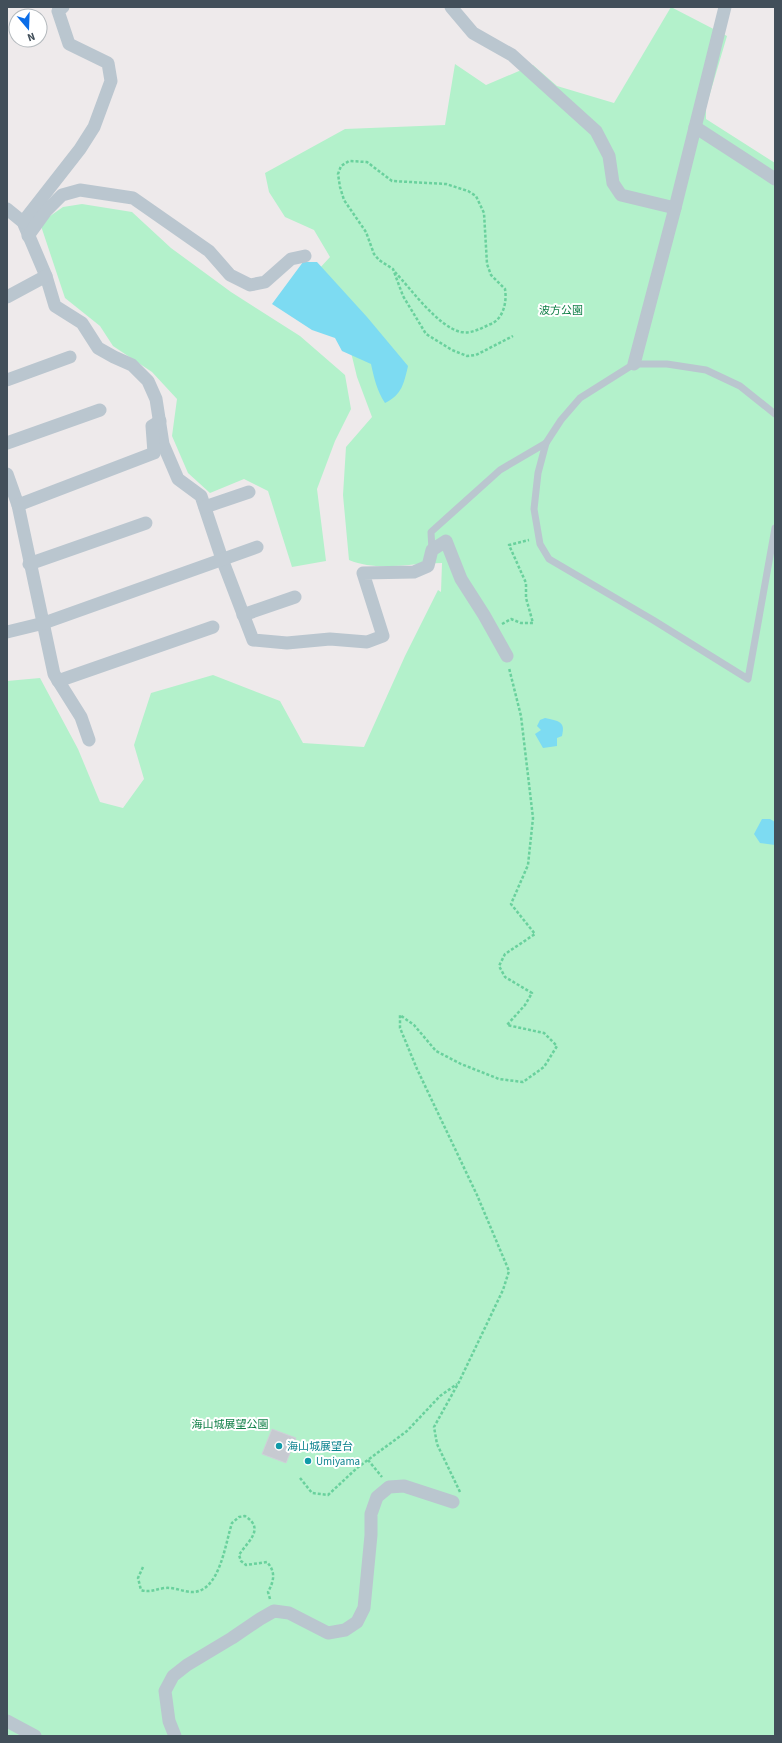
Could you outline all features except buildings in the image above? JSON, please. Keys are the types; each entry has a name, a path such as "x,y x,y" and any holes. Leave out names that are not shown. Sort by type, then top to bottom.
{"street":[{"path":"22,222 80,149 94,127 112,81 108,63 69,44 58,10 63,7"},
{"path":"451,7 473,33 512,55 596,130 609,156 613,183 621,195 675,208"},
{"path":"634,364 675,208 724,7"},
{"path":"695,127 775,179"},
{"path":"28,236 46,211 62,195 80,190 133,198 209,251 230,275 250,285 265,282 290,259 305,256"},
{"path":"7,209 22,222 46,276 55,306 82,323 98,348 132,365 148,381 156,399 163,444 178,479 201,496 222,559 253,640 287,643 330,639 367,642 383,636 363,572 414,572 428,566 432,550 446,541 461,580 507,656"},
{"path":"7,297 46,276"},
{"path":"7,380 70,357"},
{"path":"7,443 100,410"},
{"path":"18,505 154,453 152,426 160,421"},
{"path":"8,478 18,505 54,674 81,717 89,740"},
{"path":"205,507 249,492"},
{"path":"30,564 146,523"},
{"path":"7,632 44,623 257,547"},
{"path":"243,615 295,597"},
{"path":"58,681 213,627"},
{"path":"175,1736 169,1721 166,1691 173,1676 187,1665 274,1611 289,1613 328,1633 345,1630 357,1622 364,1608 371,1535 370,1514 377,1497 389,1487 404,1486 453,1502"},
{"path":"7,1721 35,1736"}],"lane":[{"path":"775,414 740,386 706,370 667,364 634,364 580,398 561,420 546,443 538,473 534,509 540,544 549,559 654,620 748,679 775,528"},
{"path":"432,550 431,532 500,470 546,443"}],"path":[{"path":"395,272 432,313 447,325 461,332 473,331 494,322 502,313 505,303 505,289 491,275 487,264 484,213 476,196 468,191 446,184 392,181 366,162 349,161 341,166 338,174 344,200 366,232 374,254 379,260 395,272 403,296 426,334 452,350 467,356 476,355 513,336"},
{"path":"492,629 511,620 521,623 534,623 526,598 526,583 509,545 530,540"},
{"path":"453,1502 461,1491 437,1444 434,1427 459,1382 503,1290 509,1271 477,1195 417,1069 400,1028 400,1015 414,1025 436,1051 460,1064 499,1079 523,1082 544,1067 557,1046 544,1033 507,1025 525,1005 532,993 506,977 499,966 505,954 535,934 511,904 528,865 533,818 521,716 507,656"},
{"path":"300,1478 312,1493 328,1495 357,1468 407,1432 440,1396 459,1382"},
{"path":"368,1460 389,1487"},
{"path":"143,1567 138,1578 141,1590 147,1592 165,1588 192,1592 201,1590 210,1584 217,1575 232,1523 245,1516 250,1519 254,1528 254,1536 239,1555 241,1561 246,1564 267,1562 272,1568 274,1581 268,1592 274,1611"}],"green space":[{"path":"671,7 727,36 706,107 706,119 775,163 775,1736 7,1736 7,681 40,678 78,749 100,802 123,808 144,779 134,745 151,693 213,675 280,701 303,743 364,747 405,656 438,590 441,592 442,563 371,566 349,560 343,495 346,447 372,417 357,377 348,340 284,307 330,257 314,230 285,217 269,192 265,173 345,129 445,125 455,64 486,85 533,65 557,86 614,103"},
{"path":"82,204 132,212 171,248 231,292 300,336 345,375 351,409 335,441 317,489 326,561 292,567 268,491 244,479 210,493 188,473 172,436 177,399 152,372 113,346 100,326 65,298 40,223 63,207"}],"water":[{"path":"303,262 317,262 367,317 408,366 399,392 391,400 385,403 382,398 376,384 371,364 342,351 335,338 312,330 272,304"},
{"path":"545,718 560,722 563,727 562,736 557,738 557,746 543,748 535,734 541,730 537,726 540,720"},
{"path":"762,819 770,819 775,822 775,845 760,843 754,834"}],"place":[{"name":"海山城展望台","path":"279,1446"},
{"name":"Umiyama","path":"308,1461"}],"park label":[{"name":"波方公園","path":"561,310"},
{"name":"海山城展望公園","path":"230,1424"}]}
